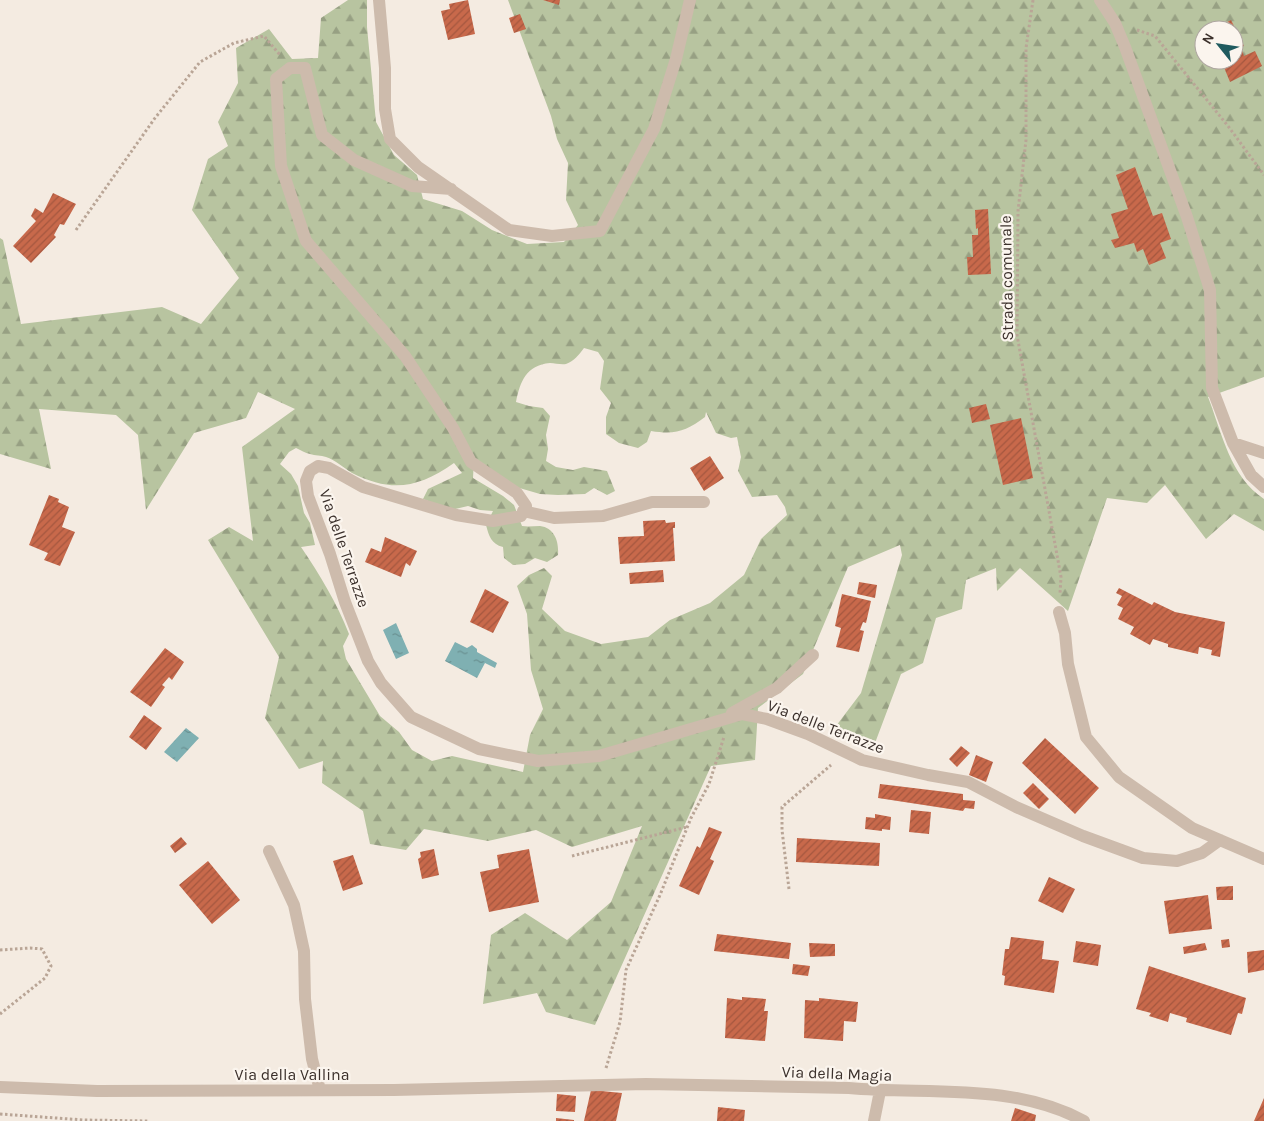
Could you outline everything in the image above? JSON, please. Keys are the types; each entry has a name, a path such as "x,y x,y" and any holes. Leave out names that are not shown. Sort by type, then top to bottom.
{"street":[{"path":"379,0 385,68 384,109 390,139 418,167 510,230 552,236 600,231 654,129 676,59 690,0"},
{"path":"1100,0 1115,23 1188,217 1210,290 1212,388 1233,443 1251,475 1264,487"},
{"path":"452,189 412,186 354,160 322,135 305,68 290,68 276,79 281,166 306,241 405,356 453,428 471,462 516,493 526,506 523,511 554,518 603,516 652,502 704,502"},
{"path":"1233,443 1264,453"},
{"name":"Via delle Terrazze","path":"523,511 520,516 493,521 456,515 363,487 328,468 318,466 310,471 306,481 308,496 368,661 381,683 411,717 479,749 538,761 599,756 742,714 767,720 808,734 862,760 968,782 1016,807 1084,836 1143,858 1177,861 1202,853 1220,840"},
{"path":"1059,612 1065,633 1068,664 1086,737 1119,777 1192,828 1264,859"},
{"path":"725,718 777,688 813,655"},
{"path":"269,851 294,905 304,951 304,999 312,1058 320,1090"},
{"name":"Via della Vallina","path":"0,1087 97,1091 320,1090 584,1085"},
{"name":"Via della Magia","path":"584,1085 752,1086 982,1093 1028,1099 1052,1106 1060,1116 1084,1121"},
{"path":"874,1121 880,1091"}],"path":[{"name":"Strada comunale","path":"1033,0 1026,48 1026,140 1018,211 1017,335 1061,577 1059,612"},
{"path":"1115,23 1155,36 1228,126 1264,175"},
{"path":"76,230 155,118 200,62 234,43 264,36 290,68"},
{"path":"584,1085 606,1069 620,1022 626,970 660,895 687,826 709,784 724,740 725,718"},
{"path":"789,889 782,830 782,807 847,753"},
{"path":"572,856 687,826"},
{"path":"0,950 42,949 50,966 45,978 0,1014"},
{"path":"0,1114 84,1120 148,1121"}],"green space":[{"path":"348,0 367,0 367,27 376,122 394,155 417,175 423,199 462,211 492,230 527,244 564,242 578,225 566,200 568,163 557,139 551,116 508,0 1264,0 1264,377 1208,397 1235,467 1252,490 1264,499 1264,531 1234,514 1206,539 1165,485 1147,503 1107,498 1068,611 1020,568 997,591 996,568 966,580 962,609 936,618 923,663 901,674 872,751 833,730 861,693 902,555 900,545 848,567 803,674 758,708 755,760 711,766 595,1025 546,1012 537,993 483,1004 491,935 525,913 567,940 611,902 642,826 572,847 536,830 488,841 424,829 406,850 370,844 363,811 322,783 323,761 299,769 265,718 279,657 208,540 229,527 253,541 242,447 295,409 258,392 246,418 194,433 146,510 138,435 116,415 39,409 51,469 0,454 0,238 3,240 21,324 162,307 201,324 239,278 192,210 208,159 228,146 218,122 238,83 236,48 269,29 292,59 318,58 321,18","holes":["584,348 598,352 604,361 600,389 611,403 606,417 606,434 619,443 638,448 647,442 651,431 674,432 686,429 705,417 706,412 716,433 731,438 737,437 741,457 738,471 752,497 777,495 785,507 787,515 761,539 744,575 710,603 670,620 648,637 601,644 565,631 542,609 552,576 544,568 529,575 517,586 527,614 531,670 543,709 530,735 523,772 452,756 432,761 412,750 399,732 380,716 346,659 343,646 349,634 328,589 301,547 315,545 310,523 304,513 298,486 291,474 280,464 289,452 296,448 308,454 329,458 352,473 366,479 392,485 404,485 428,478 454,463 462,473 428,489 423,499 451,510 468,506 480,510 493,511 486,525 493,542 503,547 504,558 513,565 525,564 535,558 547,562 558,555 558,545 553,533 545,527 522,526 514,505 473,478 474,459 516,487 540,494 585,494 594,488 607,495 615,491 607,471 584,467 573,470 556,467 546,461 548,449 546,435 550,416 543,408 516,402 522,381 535,367 550,363 566,364 576,358"]}],"water":[{"path":"396,623 409,653 396,659 383,630"},
{"path":"455,642 467,648 472,645 477,649 477,652 497,663 495,668 485,663 477,678 445,661"},
{"path":"186,728 199,738 177,762 164,752"}],"building":[{"path":"468,0 475,34 448,40 441,11 450,9 449,4"},
{"path":"543,0 560,0 559,5"},
{"path":"520,14 526,29 514,33 509,18"},
{"path":"1255,51 1262,66 1230,82 1225,70 1244,70 1244,56"},
{"path":"1135,167 1153,216 1162,213 1171,239 1160,243 1166,258 1149,265 1143,249 1137,252 1134,243 1115,248 1111,240 1119,238 1111,214 1128,209 1116,175"},
{"path":"53,193 76,204 64,225 60,224 54,235 56,237 31,263 13,246 36,221 31,216 35,208 43,213"},
{"path":"988,209 991,274 968,275 967,257 973,257 972,235 978,235 975,210"},
{"path":"986,404 990,419 972,423 969,408"},
{"path":"1021,418 1033,478 1003,485 990,425"},
{"path":"710,456 724,478 704,491 690,468"},
{"path":"49,495 59,499 58,502 69,507 62,527 75,532 60,566 44,560 48,553 29,545"},
{"path":"665,520 666,523 675,522 675,528 673,528 675,561 620,564 618,537 644,536 643,521"},
{"path":"385,537 417,551 410,566 406,563 401,577 365,562 371,548 381,552"},
{"path":"663,570 664,582 630,584 629,573"},
{"path":"859,582 877,585 875,598 857,594"},
{"path":"1119,588 1152,605 1154,602 1175,612 1225,622 1220,657 1211,655 1212,650 1199,647 1198,654 1168,647 1168,644 1153,639 1150,645 1130,634 1134,627 1118,619 1123,608 1117,605 1122,596 1116,593"},
{"path":"485,589 509,602 493,633 470,622"},
{"path":"842,594 871,601 866,623 863,622 860,630 864,631 859,652 836,647 841,628 835,626"},
{"path":"165,648 184,662 172,680 169,677 162,685 165,687 151,707 130,692"},
{"path":"144,715 162,728 146,750 129,737"},
{"path":"1045,738 1099,788 1075,814 1022,763"},
{"path":"961,746 970,753 957,767 949,759"},
{"path":"976,755 993,762 986,782 969,775"},
{"path":"1033,783 1049,799 1039,809 1023,793"},
{"path":"880,784 963,794 963,800 975,801 974,809 965,808 963,811 878,798"},
{"path":"911,810 931,812 929,834 909,832"},
{"path":"875,814 891,817 890,830 865,829 866,817 875,818"},
{"path":"709,827 722,832 710,859 714,861 699,895 679,886 697,846 700,848"},
{"path":"181,837 187,844 175,853 170,846"},
{"path":"797,838 880,843 879,866 796,862"},
{"path":"434,849 439,875 422,879 418,859 421,857 420,852"},
{"path":"529,849 539,902 489,912 480,872 499,868 497,855"},
{"path":"353,855 363,884 343,891 333,861"},
{"path":"208,861 240,900 212,924 179,885"},
{"path":"1049,877 1075,889 1063,913 1038,901"},
{"path":"1233,886 1233,900 1217,900 1216,887"},
{"path":"1208,895 1212,929 1169,934 1164,901"},
{"path":"717,934 791,943 789,959 714,951"},
{"path":"1011,937 1044,941 1042,959 1059,961 1054,993 1004,985 1005,976 1002,975 1005,949 1009,949"},
{"path":"1229,939 1230,947 1222,948 1221,940"},
{"path":"1076,941 1101,945 1098,966 1073,962"},
{"path":"809,943 835,944 835,956 810,957"},
{"path":"1205,943 1207,950 1184,954 1183,947"},
{"path":"1264,950 1264,970 1248,973 1247,952"},
{"path":"793,964 810,966 808,976 792,974"},
{"path":"1149,966 1246,998 1242,1014 1238,1013 1231,1035 1186,1022 1187,1018 1170,1013 1168,1022 1149,1016 1151,1013 1136,1009"},
{"path":"742,997 766,999 764,1011 768,1011 765,1041 725,1038 727,998 742,1000"},
{"path":"819,998 858,1002 856,1022 844,1021 843,1041 804,1038 805,1000 819,1001"},
{"path":"591,1090 622,1093 616,1121 584,1121"},
{"path":"557,1094 576,1096 575,1112 556,1111"},
{"path":"1264,1098 1264,1121 1254,1121"},
{"path":"718,1107 745,1110 744,1121 717,1121"},
{"path":"1015,1108 1036,1115 1035,1121 1011,1121"},
{"path":"556,1118 574,1120 574,1121 556,1121"}]}
